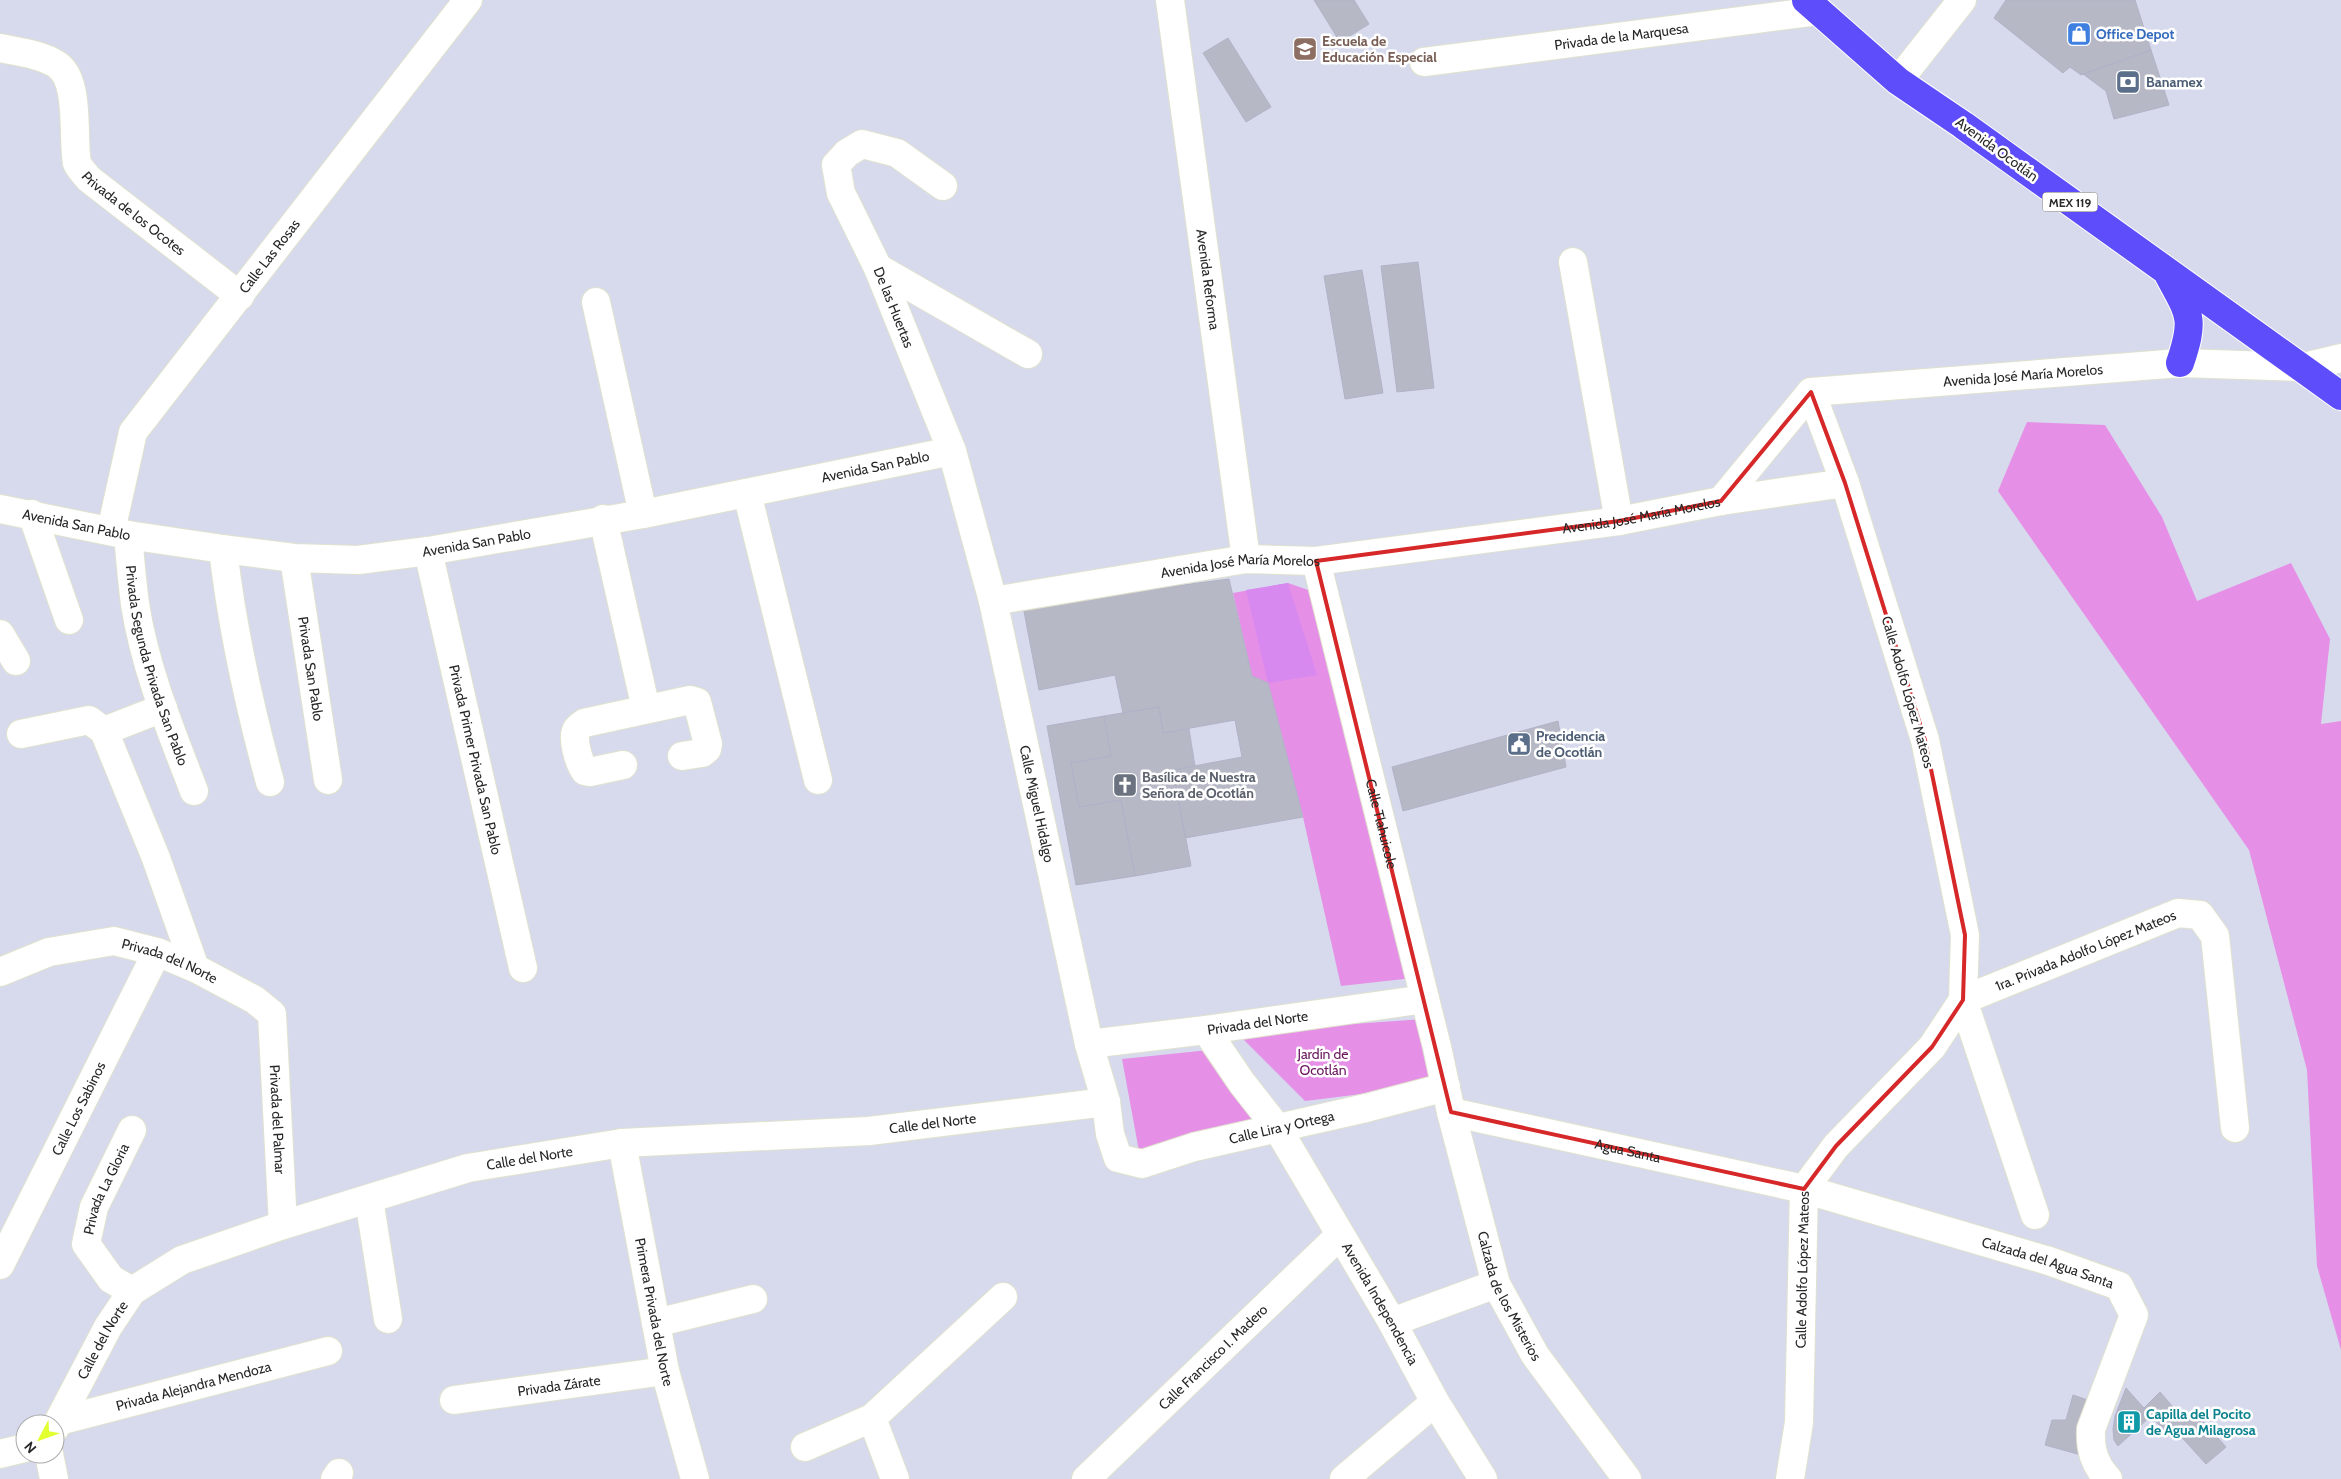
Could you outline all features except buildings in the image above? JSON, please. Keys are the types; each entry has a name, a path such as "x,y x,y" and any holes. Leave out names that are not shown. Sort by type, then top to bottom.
{"main road":[{"name":"Avenida Ocotlán","path":"1812,6 1898,81 1963,125 2341,396"},
{"path":"2166,271 2189,314 2189,335 2180,363"}],"street":[{"name":"Calle Las Rosas","path":"119,533 133,432 468,0"},
{"name":"Avenida Reforma","path":"1170,0 1246,559"},
{"path":"1898,81 1962,0"},
{"name":"Privada de la Marquesa","path":"1424,62 1812,6"},
{"name":"Privada de los Ocotes","path":"0,48 44,58 57,64 67,74 73,103 78,165 88,178 240,296"},
{"name":"De las Huertas","path":"943,186 896,153 862,144 847,153 836,165 841,193 878,268 952,451"},
{"path":"1574,262 1619,521"},
{"path":"878,268 1028,354"},
{"path":"596,302 643,514"},
{"name":"Avenida José María Morelos","path":"993,602 1246,559 1316,561 1619,521 1721,501 1810,392 2180,363 2303,367 2341,358"},
{"name":"Calle Adolfo López Mateos","path":"1810,392 1845,483 1925,740 1966,934 1963,1000 2035,1215"},
{"name":"Avenida San Pablo","path":"0,509 119,533 223,549 294,558 358,560 428,551 603,519 643,514 952,451"},
{"name":"Calle Miguel Hidalgo","path":"952,451 993,602 1089,1044 1106,1102 1110,1134 1118,1158"},
{"path":"1721,501 1845,483"},
{"path":"747,493 818,780"},
{"path":"32,514 69,620"},
{"path":"603,519 646,709"},
{"name":"Privada Segunda Privada San Pablo","path":"119,533 135,606 163,708 194,791"},
{"path":"223,549 230,604 241,665 270,782"},
{"name":"Privada Primer Privada San Pablo","path":"428,551 523,968"},
{"name":"Privada San Pablo","path":"294,558 328,780"},
{"name":"Calle Tlahuicole","path":"1316,561 1425,999 1448,1100"},
{"path":"0,634 16,660"},
{"path":"623,765 590,772 585,771 581,766 575,735 578,728 584,724 690,700 697,702 708,744 707,749 702,753 682,756"},
{"path":"104,731 163,708"},
{"path":"21,734 89,720 104,731 156,858 195,968"},
{"name":"1ra. Privada Adolfo López Mateos","path":"1963,1000 2178,913 2200,915 2215,936 2235,1128"},
{"name":"Privada del Norte","path":"0,972 49,952 114,941 157,952 195,968 255,1000 272,1014"},
{"name":"Calle Los Sabinos","path":"0,1264 157,952"},
{"name":"Privada del Norte","path":"1089,1044 1206,1030 1425,999"},
{"name":"Calle Adolfo López Mateos","path":"1790,1479 1799,1422 1804,1189 1836,1146 1932,1047 1963,1000"},
{"name":"Privada del Palmar","path":"272,1014 283,1225"},
{"name":"Avenida Independencia","path":"1206,1030 1242,1083 1278,1129 1392,1322 1435,1402 1483,1479"},
{"name":"Calle Lira y Ortega","path":"1118,1158 1142,1164 1194,1147 1278,1129 1448,1100"},
{"name":"Agua Santa","path":"1448,1100 1804,1189"},
{"name":"Calzada de los Misterios","path":"1448,1100 1496,1284 1535,1356 1627,1479"},
{"name":"Calle del Norte","path":"62,1414 108,1327 132,1291 182,1260 283,1225 468,1168 622,1143 869,1131 1106,1102"},
{"name":"Privada La Gloria","path":"132,1130 94,1207 86,1244 111,1279 132,1291"},
{"name":"Primera Privada del Norte","path":"622,1143 664,1371 695,1479"},
{"name":"Calzada del Agua Santa","path":"1804,1189 2049,1261 2119,1286 2134,1315 2091,1429 2090,1448 2099,1470 2108,1479"},
{"path":"369,1199 388,1319"},
{"name":"Calle Francisco I. Madero","path":"1086,1479 1340,1235"},
{"path":"1392,1322 1496,1284"},
{"path":"805,1447 872,1418 1003,1297"},
{"path":"656,1323 753,1299"},
{"name":"Privada Alejandra Mendoza","path":"65,1422 328,1351"},
{"name":"Privada Zárate","path":"454,1400 664,1371"},
{"path":"1344,1479 1435,1402"},
{"path":"872,1418 895,1479"},
{"path":"0,1454 15,1450"},
{"path":"51,1464 54,1479"}],"highlighted area":[{"path":"1811,392 1845,483 1925,740 1965,935 1963,1000 1932,1047 1836,1146 1804,1189 1451,1112 1316,561 1619,521 1721,501"}],"green space":[{"path":"2027,422 2105,425 2162,517 2197,601 2291,563 2330,639 2321,724 2341,721 2341,1350 2317,1266 2307,1070 2249,850 1998,491"},
{"path":"1288,583 1317,593 1413,978 1341,986 1303,817 1268,683 1252,676 1233,593"},
{"name":"Jardín de Ocotlán","path":"1424,1019 1443,1084 1305,1101 1236,1032"},
{"path":"1209,1050 1262,1125 1139,1151 1122,1059"}],"shaded area":[{"path":"1288,583 1317,675 1268,683 1246,590"}],"place":[{"name":"Office Depot","path":"2079,34"},
{"name":"Escuela de Educación Especial","path":"1305,49"},
{"name":"Banamex","path":"2128,82"},
{"name":"Precidencia de Ocotlán","path":"1519,744"},
{"name":"Basílica de Nuestra Señora de Ocotlán","path":"1125,785"},
{"name":"Capilla del Pocito de Agua Milagrosa","path":"2129,1422"}]}
